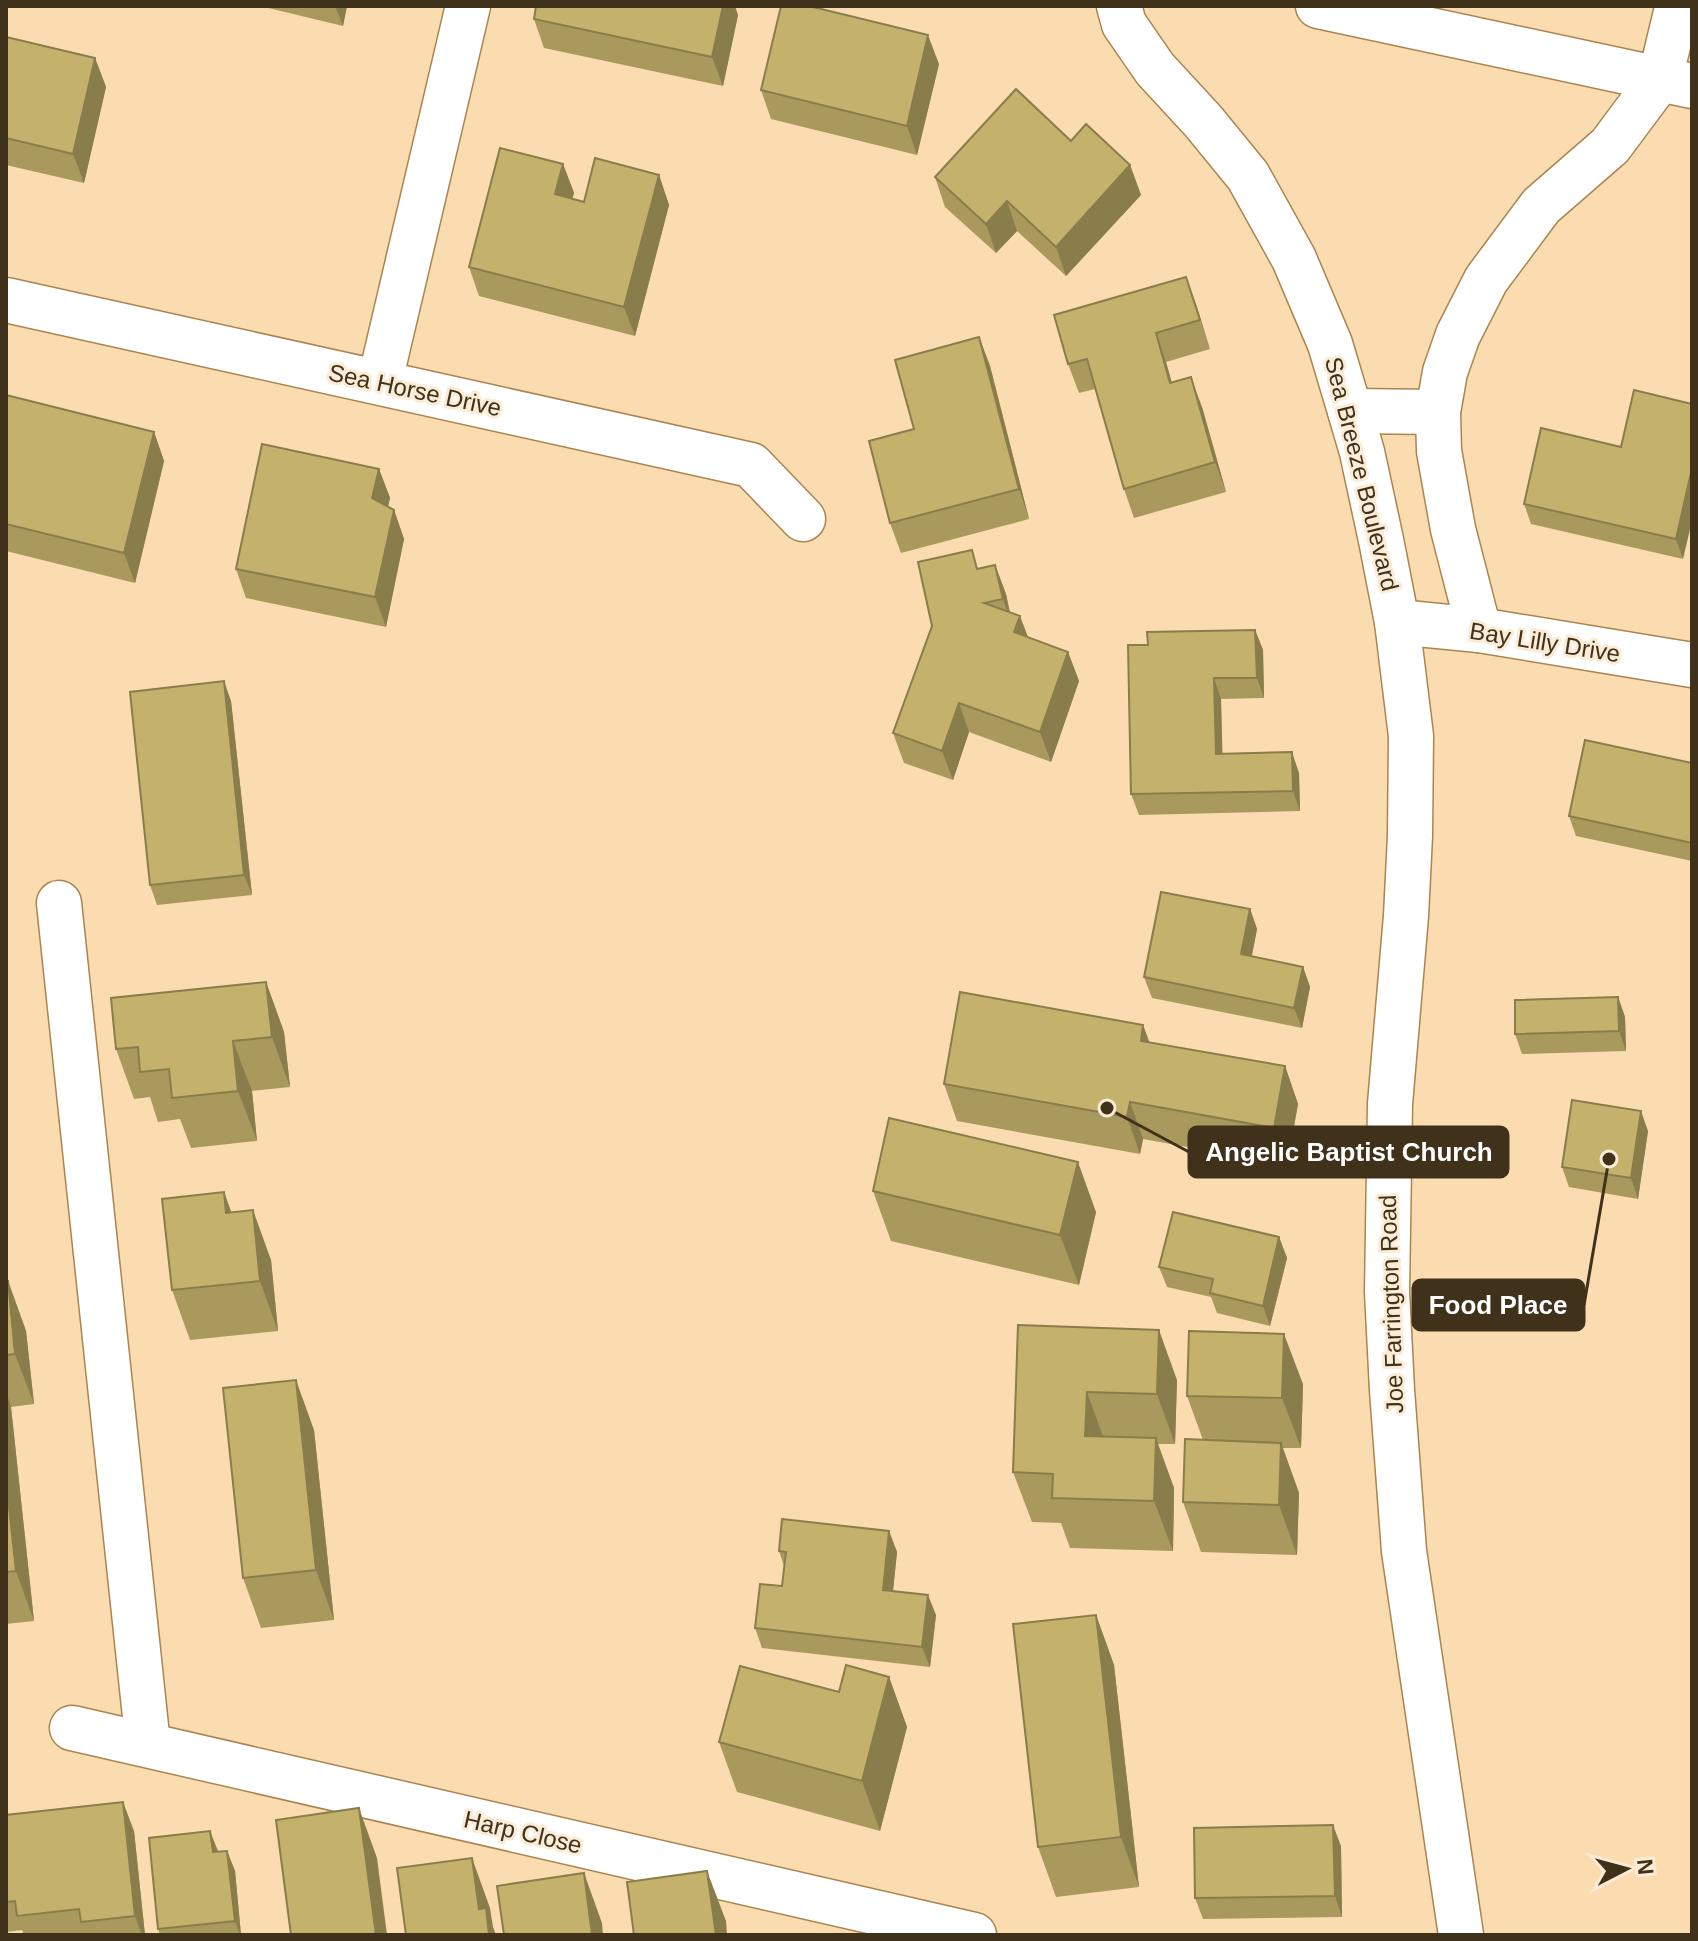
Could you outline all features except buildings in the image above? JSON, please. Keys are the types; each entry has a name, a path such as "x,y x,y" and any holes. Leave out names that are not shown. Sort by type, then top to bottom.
{"street":[{"path":"380,381 468,6"},
{"name":"Sea Breeze Boulevard","path":"1119,6 1124,24 1155,69 1248,176 1294,259 1330,344 1350,411 1375,511 1397,622"},
{"path":"1318,6 1676,83"},
{"path":"1479,630 1453,529 1439,451 1438,412 1445,372 1458,335 1486,280 1541,206 1676,83 1679,8"},
{"name":"Sea Horse Drive","path":"6,300 751,465 803,519"},
{"path":"1350,411 1438,412"},
{"name":"Bay Lilly Drive","path":"1397,622 1479,630 1692,665"},
{"name":"Joe Farrington Road","path":"1397,622 1411,736 1410,836 1390,1104 1387,1292 1404,1551 1461,1935"},
{"path":"59,903 148,1745"},
{"name":"Harp Close","path":"72,1728 974,1935"}],"place":[{"name":"Angelic Baptist Church","path":"1107,1108"},
{"name":"Food Place","path":"1609,1159"}]}
